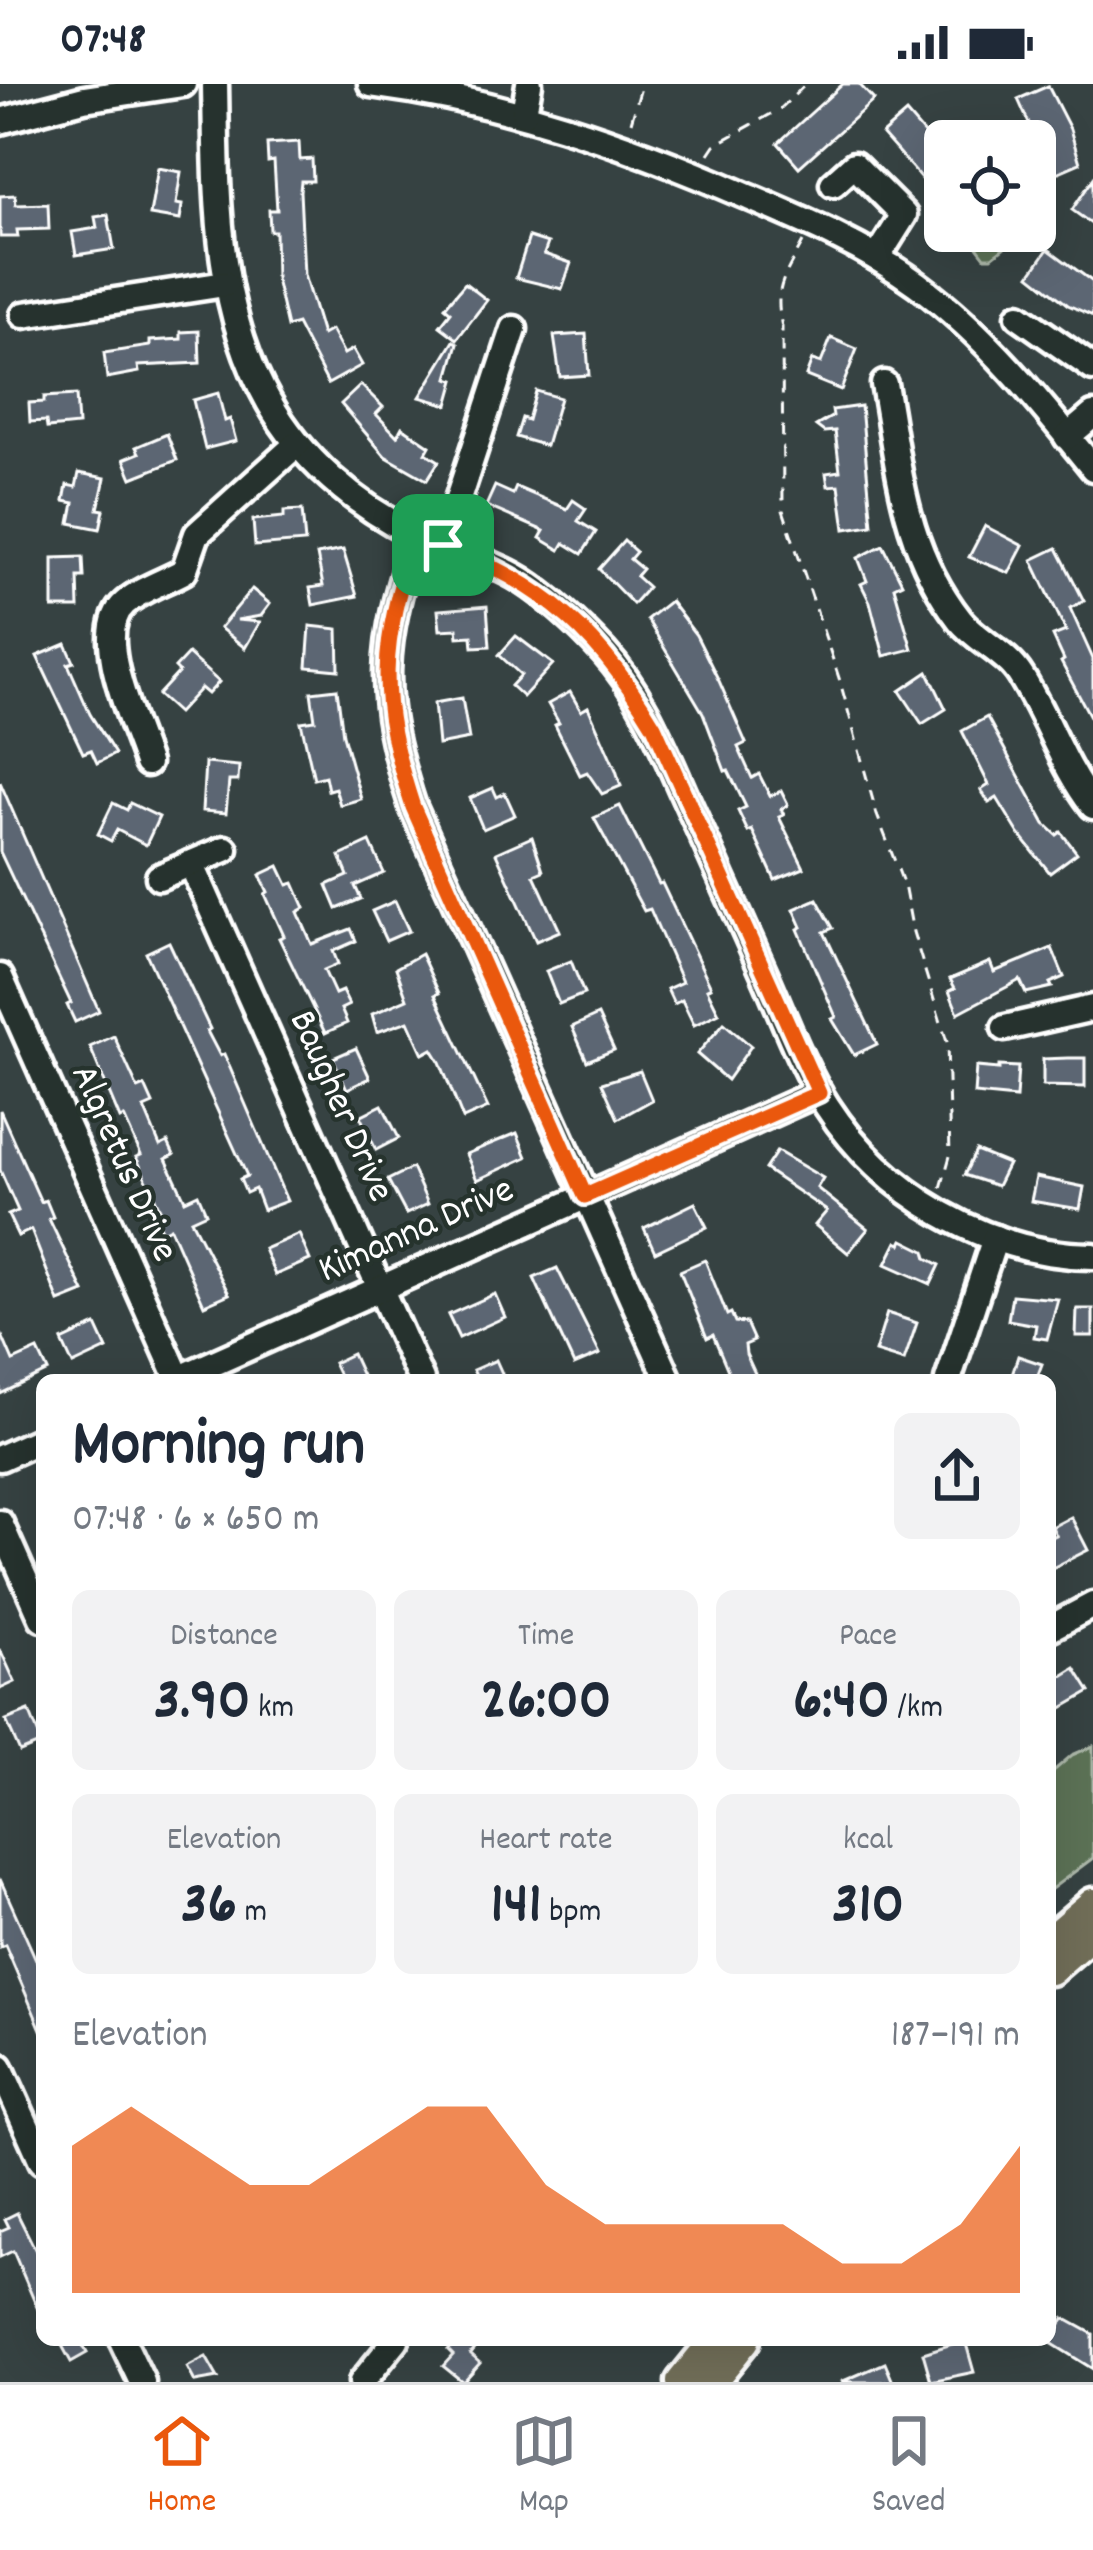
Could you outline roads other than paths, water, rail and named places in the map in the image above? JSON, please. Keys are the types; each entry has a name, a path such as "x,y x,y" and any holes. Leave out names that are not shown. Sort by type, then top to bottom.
{"main road":[{"path":"1056,1936 1093,1904"},
{"path":"1056,1964 1093,1932"},
{"path":"682,2382 711,2346"},
{"path":"710,2382 739,2346"}],"street":[{"path":"0,121 84,99 184,84"},
{"path":"215,84 225,284 253,372 297,444 343,488 416,535 477,556 538,592 569,615 625,678 654,726 819,1093 854,1142 894,1181 930,1207 995,1238 1048,1252 1093,1256"},
{"path":"371,84 524,113 700,176 812,224 917,284 979,335 1084,452"},
{"path":"524,113 529,84"},
{"path":"833,184 854,164 904,215 877,258"},
{"path":"24,315 225,284"},
{"path":"1019,316 1093,368"},
{"path":"443,545 514,328"},
{"path":"884,384 901,495 921,558 944,598 978,638 1021,675 1066,767 1093,806"},
{"path":"1084,452 1093,415"},
{"path":"147,763 109,643 111,621 125,603 184,571 197,534 297,444"},
{"path":"416,535 393,605 387,644 385,682 393,746 413,807 666,1374"},
{"path":"158,877 225,849"},
{"name":"Baugher Drive","path":"191,863 419,1374"},
{"name":"Algretus Drive","path":"0,977 175,1374"},
{"path":"1005,1028 1093,1008"},
{"name":"Kimanna Drive","path":"191,1374 819,1093"},
{"path":"950,1374 995,1238"},
{"path":"0,1458 36,1442"},
{"path":"0,1523 36,1604"},
{"path":"1056,1625 1093,1605"},
{"path":"0,2067 36,2148"},
{"path":"125,2346 142,2382"},
{"path":"362,2382 391,2346"}]}
